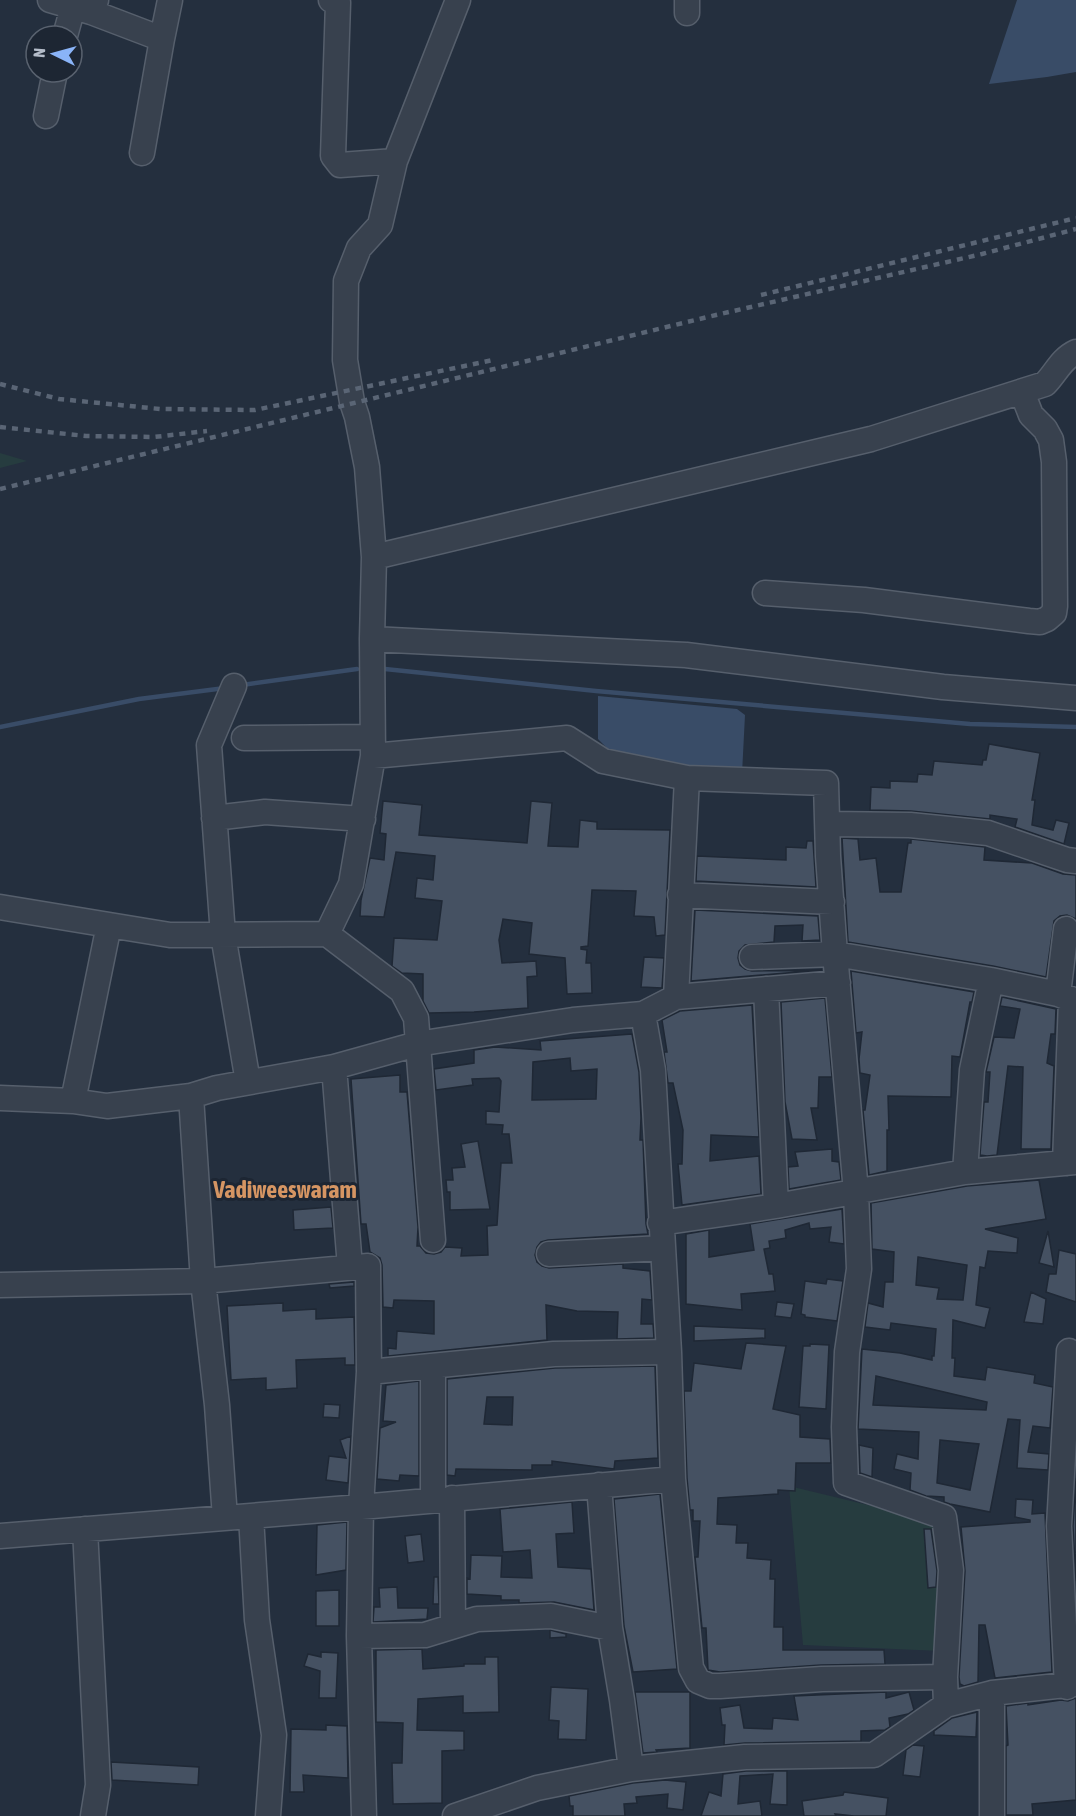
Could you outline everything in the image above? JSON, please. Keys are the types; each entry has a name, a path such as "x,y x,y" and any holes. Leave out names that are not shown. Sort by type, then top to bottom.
{"street":[{"path":"50,0 87,6 162,39"},
{"path":"142,153 170,0"},
{"path":"331,0 338,3 333,156 340,165 395,161"},
{"path":"327,934 351,884 373,746 374,557 368,467 352,402 345,360 346,281 359,248 380,225 395,161 458,0"},
{"path":"74,24 87,6"},
{"path":"46,116 53,84"},
{"path":"374,557 871,439 1045,384 1060,364 1076,352"},
{"path":"765,593 864,600 1029,621 1047,619 1054,613 1052,440 1031,415 1022,392"},
{"path":"372,639 686,654 943,687 1076,698"},
{"path":"234,686 209,745 223,935 248,1082"},
{"path":"244,738 373,746 567,738 603,761 687,778 826,783 835,954 856,1192 859,1269 847,1352 844,1427 846,1483 944,1517 951,1570 945,1677 946,1705"},
{"path":"676,997 687,778"},
{"path":"214,818 265,812 363,819"},
{"path":"828,824 910,825 988,833 1066,860 1076,861"},
{"path":"680,895 832,902"},
{"path":"0,907 170,935 327,934 402,991 416,1018 433,1240"},
{"path":"73,1101 109,925"},
{"path":"660,1223 776,1206 965,1172 1070,1162 1066,929"},
{"path":"752,957 835,954 991,980 1068,998"},
{"path":"965,1172 972,1070 991,980"},
{"path":"0,1098 73,1101 107,1106 191,1096 248,1082 334,1067 417,1044 573,1020 644,1014 676,997 838,983"},
{"path":"766,988 776,1206"},
{"path":"644,1014 653,1070 674,1479 691,1668 698,1681 710,1686 822,1679 945,1677"},
{"path":"334,1067 350,1267"},
{"path":"191,1096 203,1281 217,1406 225,1518"},
{"path":"549,1254 662,1248"},
{"path":"0,1285 203,1281 368,1266 369,1372 361,1507 359,1636 364,1816"},
{"path":"369,1372 554,1354 669,1352"},
{"path":"433,1366 453,1626"},
{"path":"455,1816 537,1788 631,1769 745,1757 874,1755 946,1705 992,1693 1072,1685 1059,1526 1071,1366"},
{"path":"0,1536 674,1479"},
{"path":"599,1485 610,1628 631,1769"},
{"path":"251,1516 256,1620 274,1735 268,1816"},
{"path":"85,1529 98,1785 93,1816"},
{"path":"359,1636 425,1635 477,1619 550,1616 610,1628"},
{"path":"992,1693 992,1816"}],"green space":[{"path":"0,453 27,461 0,468"},
{"path":"789,1486 934,1521 942,1589 941,1651 803,1645"}],"water":[{"path":"1017,0 1076,0 1076,72 989,84"},
{"path":"598,696 737,709 745,715 742,774 685,772 679,764 611,752 598,739"}],"building":[{"path":"989,744 1040,753 1032,800 1035,800 1032,825 1053,830 1056,820 1069,823 1064,844 1015,827 1017,819 990,815 990,819 911,811 870,810 871,787 890,788 890,781 917,782 918,774 932,775 934,761 982,765 983,760 986,760"},
{"path":"383,801 422,805 419,835 527,843 531,801 552,803 548,846 578,847 580,820 597,822 597,829 670,830 665,935 656,936 654,917 634,916 636,891 592,890 588,946 581,947 581,949 587,950 586,963 591,963 592,993 567,994 565,958 529,954 532,923 503,919 499,940 502,963 536,961 537,976 527,977 528,1008 429,1013 423,1001 423,974 402,973 392,966 394,938 437,940 442,901 415,898 417,878 433,880 435,856 396,852 384,917 360,916 370,858 384,860 386,834 380,833"},
{"path":"842,838 858,839 860,860 876,858 880,892 901,892 908,843 911,843 911,839 985,847 984,860 1032,863 1063,874 1076,875 1076,919 1067,915 1060,916 1054,921 1046,977 848,942"},
{"path":"807,841 813,841 816,887 696,881 697,856 786,860 786,847 806,848"},
{"path":"695,910 818,916 820,940 802,941 803,925 775,926 774,942 745,945 739,951 738,958 740,965 752,971 822,970 691,981"},
{"path":"644,957 664,958 662,988 641,987"},
{"path":"851,971 974,992 972,1002 970,1002 960,1057 952,1056 951,1097 888,1096 887,1171 869,1175 863,1110 865,1110 870,1075 860,1073 862,1032 856,1033"},
{"path":"1002,997 1056,1009 1055,1034 1051,1034 1047,1063 1054,1066 1051,1149 1021,1149 1023,1067 1008,1066 997,1155 987,1156 980,1155 984,1102 988,1102 990,1072 986,1072 994,1037 1014,1038 1020,1009 1000,1006"},
{"path":"825,998 832,1077 819,1077 818,1108 811,1108 817,1140 792,1139 785,1102 781,1002"},
{"path":"752,1005 759,1137 711,1135 710,1161 759,1156 761,1194 682,1205 678,1164 682,1164 683,1130 673,1083 668,1083 664,1052 667,1052 662,1020 680,1011"},
{"path":"632,1034 639,1072 640,1140 643,1140 648,1234 548,1240 541,1242 535,1255 537,1262 549,1268 623,1264 623,1268 650,1271 652,1300 642,1299 641,1324 653,1324 654,1338 617,1339 618,1312 577,1311 546,1305 547,1340 388,1356 388,1348 396,1349 397,1331 434,1334 434,1301 394,1300 393,1308 383,1307 382,1265 380,1258 370,1252 366,1224 361,1224 351,1079 400,1075 400,1092 407,1092 418,1227 417,1246 420,1246 426,1253 441,1252 445,1247 462,1248 461,1256 488,1255 487,1226 497,1225 501,1163 512,1163 509,1134 502,1134 503,1125 486,1124 486,1111 499,1112 501,1081 499,1078 472,1079 473,1085 436,1090 434,1069 474,1063 474,1050 495,1047 541,1050 540,1041","holes":["570,1058 571,1071 597,1069 596,1099 532,1100 533,1062"]},
{"path":"478,1141 490,1209 450,1210 450,1192 447,1192 446,1180 453,1180 452,1168 465,1167 461,1144"},
{"path":"832,1149 832,1161 839,1162 841,1180 789,1189 788,1167 798,1166 795,1152"},
{"path":"1039,1180 1046,1219 985,1229 1018,1238 1017,1253 988,1251 985,1268 980,1267 976,1305 990,1308 985,1328 953,1320 954,1376 985,1380 987,1367 1035,1375 1034,1383 1053,1387 1050,1428 1033,1426 1028,1452 1049,1454 1048,1470 1017,1468 1020,1420 1008,1419 990,1512 950,1504 944,1502 944,1497 926,1496 910,1490 911,1473 894,1469 897,1454 918,1459 919,1432 858,1429 862,1349 900,1353 932,1360 936,1329 891,1323 890,1330 865,1327 868,1303 883,1307 885,1282 893,1282 894,1252 872,1249 871,1203 967,1186","holes":["918,1257 967,1265 963,1300 937,1299 939,1288 916,1285","876,1376 987,1402 986,1410 873,1405","940,1440 979,1444 970,1490 937,1483"]},
{"path":"331,1207 333,1228 294,1230 293,1210"},
{"path":"842,1209 844,1244 829,1242 831,1227 810,1229 809,1223 785,1230 786,1238 769,1241 770,1248 764,1249 769,1274 773,1274 775,1291 741,1294 742,1310 686,1304 686,1234 709,1230 709,1257 754,1250 750,1224"},
{"path":"1048,1231 1054,1267 1039,1263"},
{"path":"1059,1250 1076,1254 1076,1302 1046,1292 1049,1274 1056,1274"},
{"path":"827,1279 843,1281 837,1321 805,1317 801,1314 805,1281 826,1284"},
{"path":"354,1282 354,1286 330,1288 329,1284"},
{"path":"1031,1292 1046,1299 1043,1324 1024,1322"},
{"path":"777,1302 794,1304 791,1318 775,1316"},
{"path":"283,1303 283,1311 316,1309 316,1319 354,1317 355,1365 345,1365 345,1358 296,1360 297,1388 266,1390 266,1378 231,1380 227,1306"},
{"path":"694,1326 765,1329 765,1338 694,1341"},
{"path":"746,1343 786,1346 773,1409 800,1415 800,1437 830,1439 831,1463 796,1463 795,1491 778,1490 778,1494 718,1498 717,1524 737,1525 736,1543 748,1543 747,1558 771,1560 770,1579 775,1579 774,1627 783,1627 783,1650 884,1650 885,1664 821,1665 720,1672 708,1670 706,1628 702,1628 695,1557 698,1557 700,1521 693,1521 693,1510 690,1510 684,1391 691,1391 694,1363 741,1369"},
{"path":"810,1344 829,1345 826,1409 799,1407 803,1346 810,1346"},
{"path":"655,1366 658,1458 615,1461 614,1469 552,1461 552,1465 532,1465 532,1470 456,1469 455,1476 447,1475 447,1379 555,1368","holes":["487,1397 513,1397 512,1425 484,1424"]},
{"path":"419,1381 419,1476 400,1475 399,1481 377,1479 380,1428 396,1422 383,1421 386,1385"},
{"path":"324,1404 340,1405 339,1418 323,1417"},
{"path":"351,1436 348,1483 326,1480 329,1456 346,1458 340,1440"},
{"path":"859,1445 873,1448 872,1477 860,1473"},
{"path":"1076,1478 1076,1581 1073,1526"},
{"path":"660,1494 677,1669 633,1672 624,1626 614,1499"},
{"path":"1016,1499 1033,1500 1032,1514 1045,1513 1052,1672 995,1678 985,1625 979,1625 978,1682 964,1686 960,1684 959,1677 965,1571 961,1527 1030,1522 1030,1520 1015,1517"},
{"path":"572,1502 574,1533 556,1534 558,1567 591,1569 594,1610 554,1602 519,1603 519,1600 501,1600 501,1596 467,1594 471,1555 502,1556 501,1577 532,1578 530,1550 503,1552 500,1509"},
{"path":"347,1522 346,1570 316,1575 317,1525"},
{"path":"924,1529 931,1529 937,1571 936,1587 928,1588"},
{"path":"421,1534 424,1561 408,1563 405,1536"},
{"path":"434,1577 438,1577 439,1604 433,1604"},
{"path":"397,1587 398,1608 428,1608 427,1619 373,1622 374,1607 380,1607 379,1588"},
{"path":"339,1590 339,1626 316,1626 316,1591"},
{"path":"550,1630 566,1634 566,1637 550,1638"},
{"path":"422,1649 423,1669 485,1664 485,1657 498,1657 499,1712 463,1713 463,1696 418,1699 417,1730 464,1731 464,1750 442,1751 442,1803 393,1804 392,1763 402,1763 403,1723 376,1722 376,1650"},
{"path":"321,1652 338,1653 336,1698 319,1698 320,1671 304,1666 308,1654 321,1657"},
{"path":"551,1687 588,1689 586,1740 558,1739 559,1721 549,1720"},
{"path":"635,1692 690,1692 690,1748 643,1753"},
{"path":"886,1692 886,1698 909,1692 914,1710 908,1714 889,1718 890,1727 885,1730 861,1731 861,1741 724,1745 725,1725 722,1725 720,1708 740,1705 744,1728 772,1729 773,1718 798,1720 794,1696"},
{"path":"1076,1698 1076,1800 1032,1804 1033,1815 1006,1815 1006,1746 1008,1745 1006,1706 1068,1701"},
{"path":"977,1712 976,1737 934,1735 934,1731 952,1718"},
{"path":"326,1725 347,1726 348,1778 303,1775 304,1792 290,1792 291,1729 326,1730"},
{"path":"913,1745 924,1746 920,1777 903,1775 906,1750"},
{"path":"111,1762 199,1767 198,1785 112,1780"},
{"path":"746,1771 787,1771 787,1805 770,1804 773,1774 740,1776 738,1804 760,1801 762,1816 701,1816 709,1792 721,1796 723,1774"},
{"path":"665,1780 686,1782 683,1810 667,1808 668,1794 636,1797 637,1803 624,1804 625,1816 573,1816 573,1806 570,1806 569,1796 633,1783"},
{"path":"844,1792 888,1798 886,1816 835,1814 836,1816 804,1816 802,1801 843,1795"}],"waterway":[{"path":"242,685 357,669"},
{"path":"385,669 596,691 970,724 1076,727"},
{"path":"0,727 139,699 225,688"}],"railway":[{"path":"761,295 1076,218"},
{"path":"0,489 716,315 982,254 1076,229"},
{"path":"0,384 59,399 160,409 255,410 493,360"},
{"path":"0,427 86,436 154,437 207,431"}],"district":[{"name":"Vadiweeswaram","path":"285,1190"}]}
